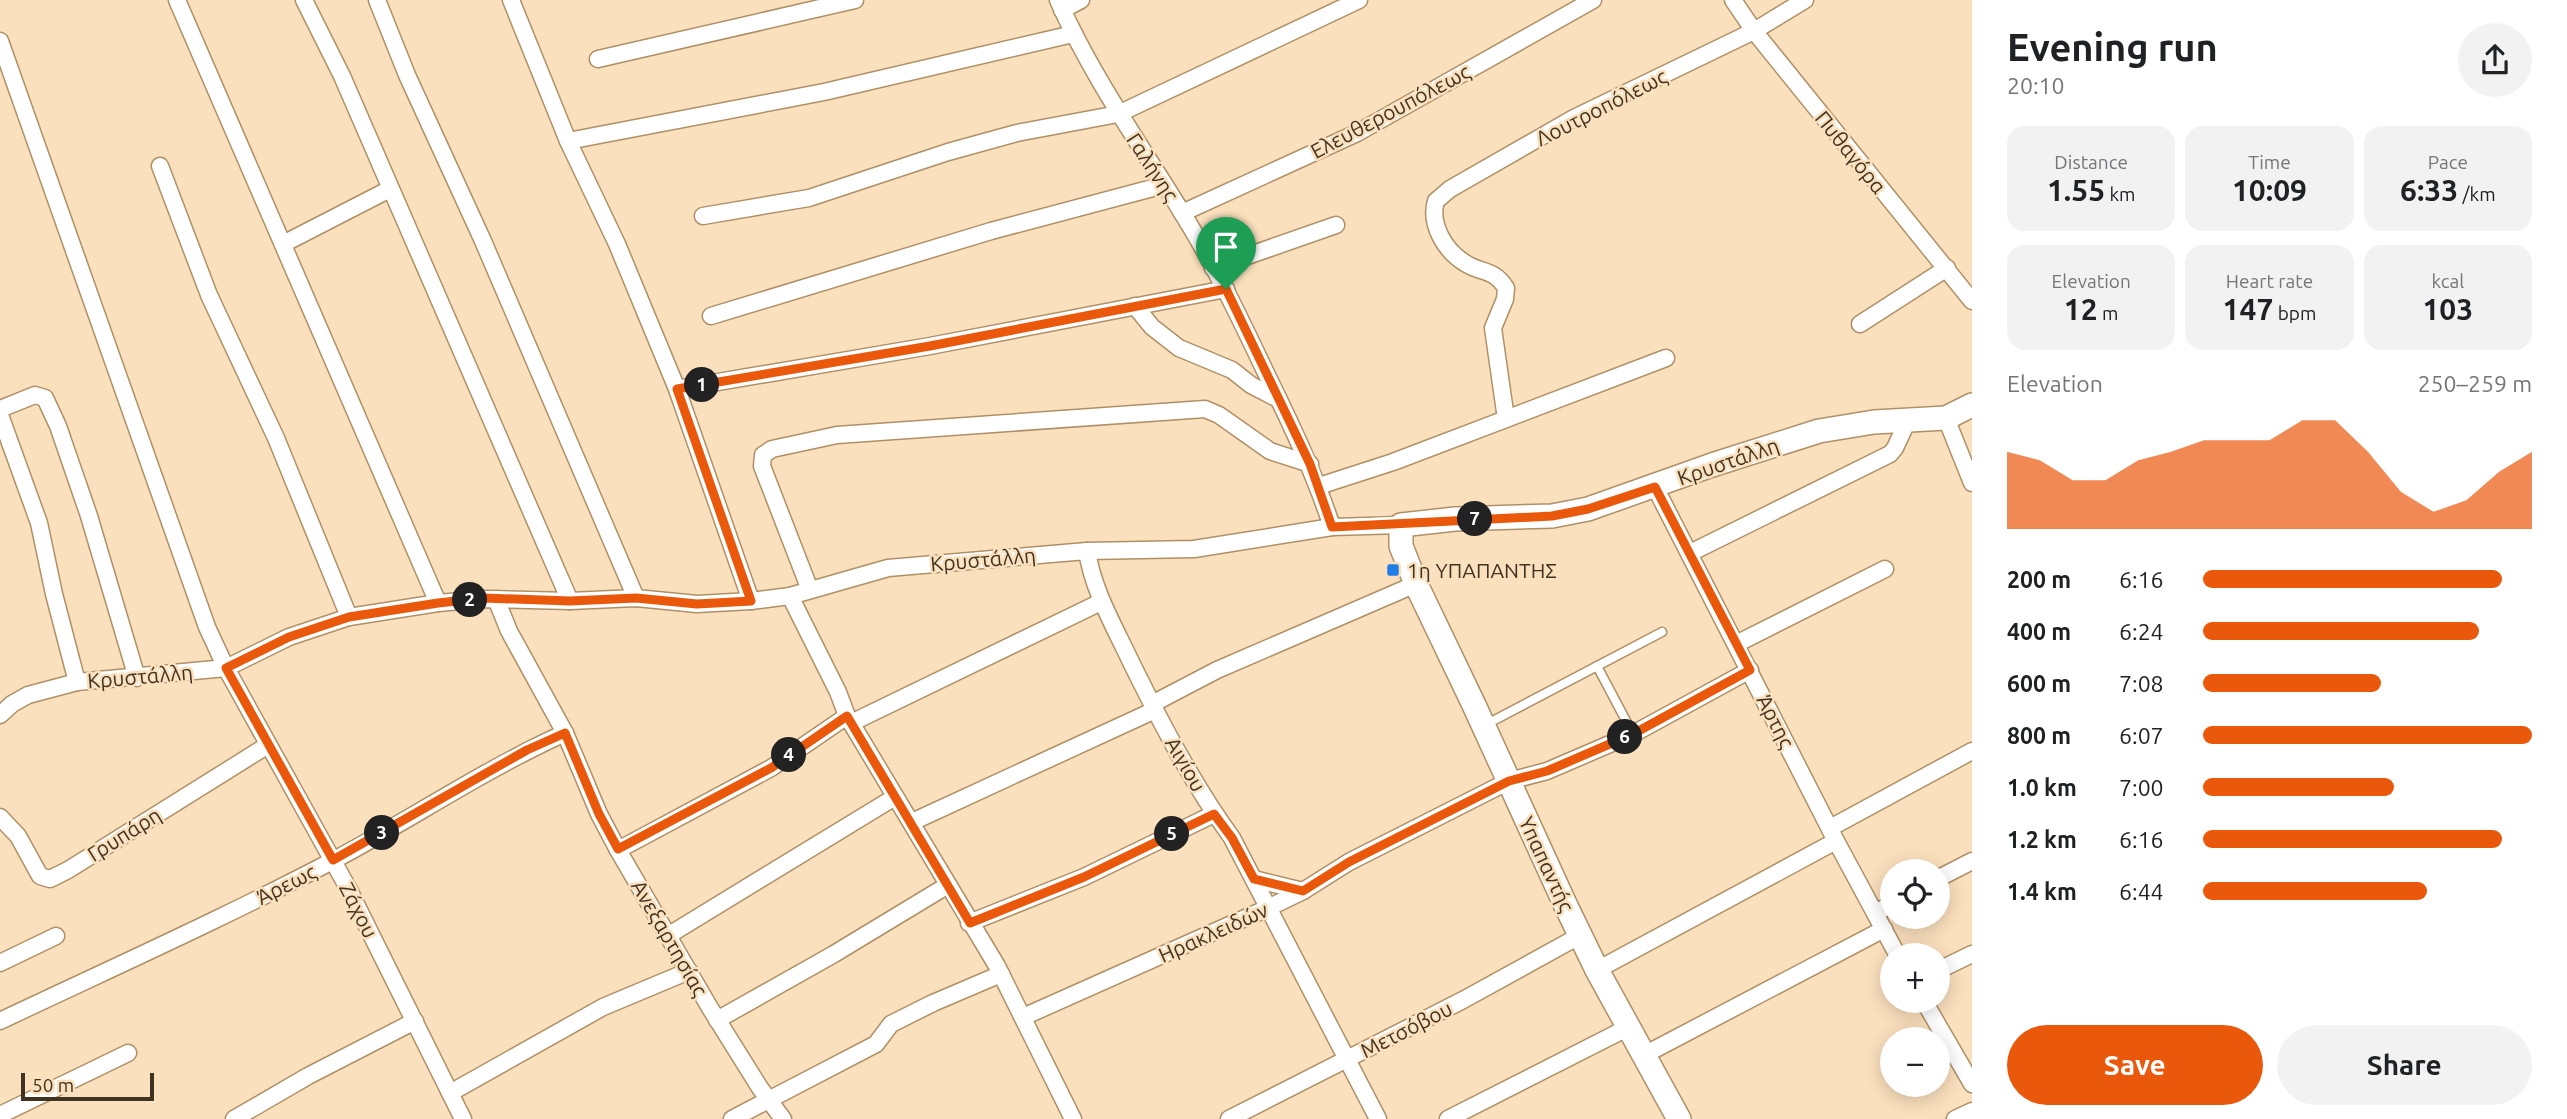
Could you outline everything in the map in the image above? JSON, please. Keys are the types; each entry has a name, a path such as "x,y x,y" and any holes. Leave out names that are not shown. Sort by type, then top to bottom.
{"street":[{"path":"177,0 438,603"},
{"path":"303,0 342,76 390,189 432,278 570,601"},
{"path":"377,0 407,75 483,241 636,598"},
{"path":"511,0 568,141 617,244 677,389 751,601"},
{"path":"598,59 855,0"},
{"path":"1060,5 1081,0"},
{"path":"703,216 809,198 948,152 1017,133 1118,114 1359,0"},
{"name":"Ελευθερουπόλεως","path":"1182,213 1357,133 1593,0"},
{"name":"Πυθαγόρα","path":"1733,0 1972,301"},
{"name":"Λουτροπόλεως","path":"1506,419 1493,328 1505,299 1506,288 1494,274 1463,262 1441,236 1434,220 1436,201 1450,189 1574,118 1755,31 1805,0"},
{"name":"Γαλήνης","path":"1060,5 1073,34 1118,114 1182,213 1226,289 1310,464 1332,527"},
{"path":"568,141 824,92 1073,34"},
{"name":"Ζάχου","path":"0,41 207,627 226,668 333,860 463,1119"},
{"path":"160,166 209,295 276,438 349,617"},
{"path":"711,316 991,231 1164,185"},
{"path":"283,244 390,189"},
{"path":"1213,268 1336,225"},
{"path":"1860,324 1947,268"},
{"path":"677,389 930,346 1226,289"},
{"path":"1135,306 1152,327 1179,348 1233,370 1251,385 1278,399"},
{"path":"1319,486 1393,462 1666,358"},
{"path":"0,409 35,395 44,398 48,403 89,516 137,678"},
{"name":"Κρυστάλλη","path":"0,714 28,695 77,682 226,668 289,637 349,617 438,603 496,599 570,601 636,598 697,604 751,601 790,596 888,568 1087,551 1194,550 1332,527 1552,516 1588,509 1819,431 1874,422 1945,418 1972,405"},
{"path":"810,590 762,466 763,455 772,449 837,435 1205,409 1219,415 1270,450 1310,464"},
{"path":"0,415 39,523 77,682"},
{"path":"1945,418 1972,483"},
{"path":"1690,553 1889,454 1895,448 1908,420"},
{"name":"Άρτης","path":"1655,487 1880,922"},
{"name":"Υπαπαντής","path":"1401,525 1401,545 1416,584 1597,970 1679,1119"},
{"name":"Αιγίου","path":"1087,551 1101,602 1154,707 1214,814 1232,838 1378,1119"},
{"path":"1736,643 1885,569"},
{"path":"912,822 1154,707 1217,670 1416,584"},
{"path":"790,596 849,720 1001,974 1073,1119"},
{"name":"Ανεξαρτησίας","path":"496,599 509,631 565,733 599,814 618,849 717,1020 783,1119"},
{"path":"618,849 771,768 849,720 1101,602"},
{"name":"Ηρακλειδών","path":"1023,1017 1269,908 1303,891 1349,862 1509,781 1547,771 1633,734 1750,670"},
{"name":"Άρεως","path":"0,1021 162,946 333,860 527,750 565,733"},
{"name":"Γρυπάρη","path":"0,817 18,836 40,876 50,879 268,745"},
{"path":"1597,970 1972,751"},
{"path":"669,935 895,797"},
{"path":"970,923 1084,877 1214,814"},
{"path":"1950,872 1972,861"},
{"path":"1254,879 1303,891"},
{"path":"717,1020 948,885"},
{"path":"1875,913 1880,910"},
{"path":"1644,1055 1884,929"},
{"name":"Άρτης","path":"1884,929 1891,943"},
{"path":"0,963 56,936"},
{"name":"Μετσόβου","path":"1229,1119 1581,936"},
{"path":"1950,965 1972,954"},
{"path":"450,1093 603,1007 689,971"},
{"path":"732,1119 876,1044 891,1024 1001,974"},
{"path":"1931,1013 1971,1081"},
{"path":"234,1119 308,1076 415,1021"},
{"path":"1448,1119 1629,1027"},
{"path":"3,1116 128,1053"},
{"path":"1955,1119 1972,1111"}],"lane":[{"path":"1484,725 1662,632"},
{"path":"1597,666 1633,734"}],"place":[{"name":"1η ΥΠΑΠΑΝΤΗΣ","path":"1393,570"}],"route":[{"path":"1226,289 1310,464 1332,527 1552,516 1588,509 1655,487 1750,670 1633,734 1547,771 1509,781 1349,862 1303,891 1254,879 1232,838 1214,814 1084,877 970,923 847,716 771,768 618,849 599,814 565,733 527,750 333,860 226,668 289,637 349,617 438,603 484,598 570,601 636,598 697,604 751,601 677,389 930,346 1226,289"}]}
